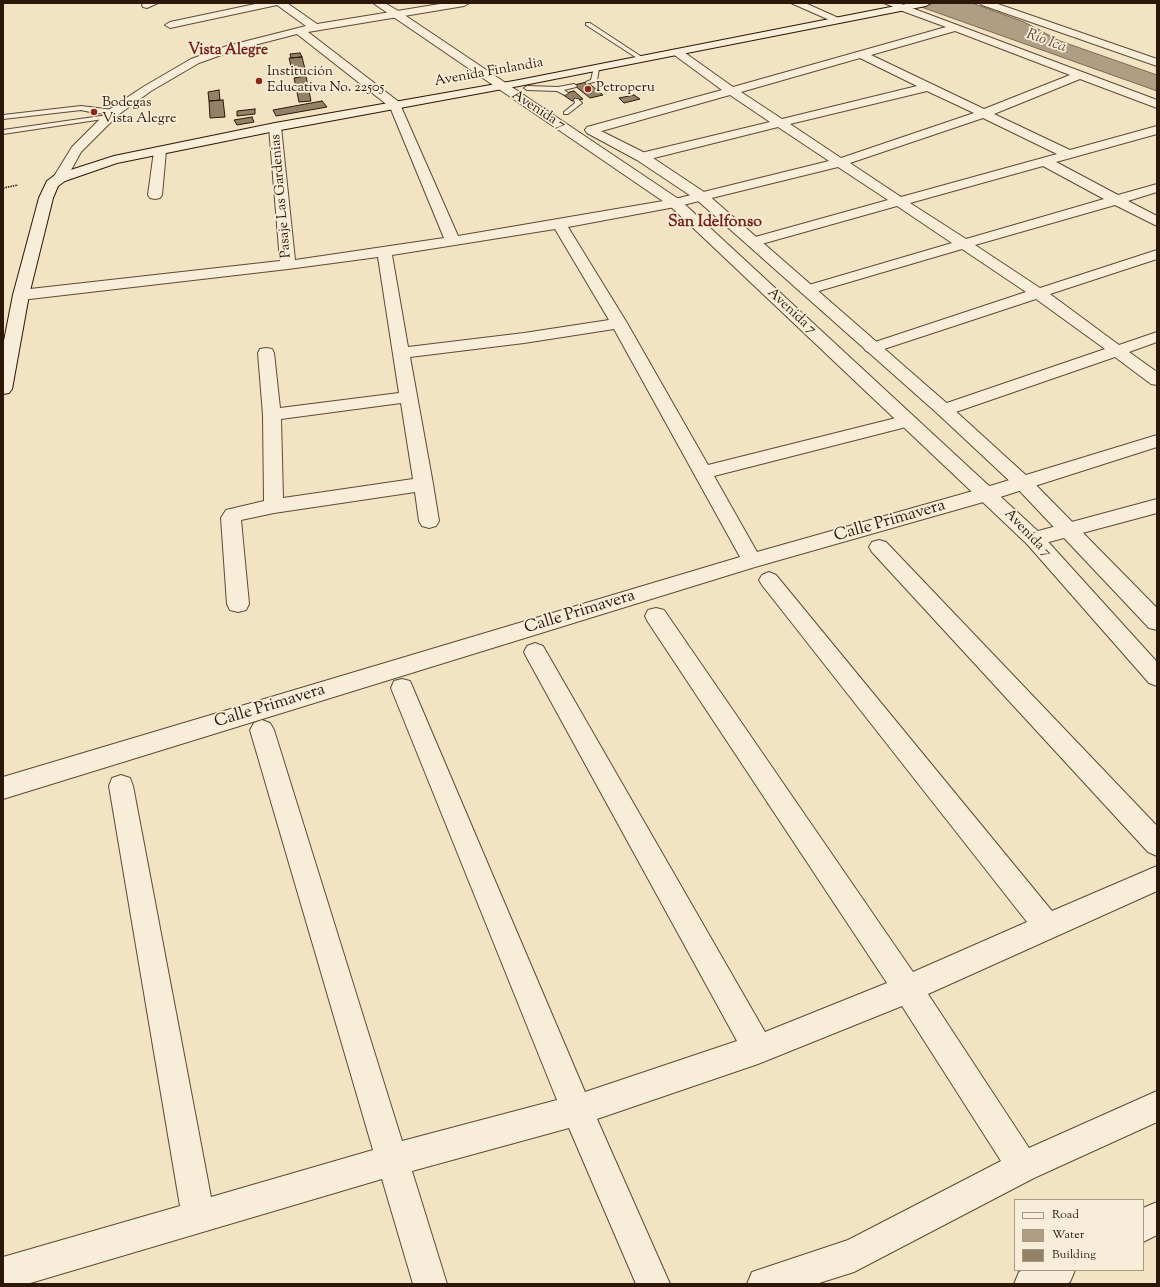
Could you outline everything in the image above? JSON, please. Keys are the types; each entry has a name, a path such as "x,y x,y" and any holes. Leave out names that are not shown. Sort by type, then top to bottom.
{"street":[{"path":"170,25 274,3"},
{"path":"280,3 314,27"},
{"name":"Avenida 7","path":"378,3 400,9 523,85 591,130 642,158 702,197 944,410 1022,482 1157,622"},
{"path":"3,389 21,295 46,198 52,184 60,178 76,150 111,115 147,90 196,61 231,48 299,30 400,9 464,3"},
{"path":"796,3 838,20"},
{"path":"889,3 906,7 955,28 1157,104"},
{"name":"Avenida Finlandia","path":"60,178 85,168 275,127 500,86 523,85 596,68 926,3"},
{"path":"985,3 1157,63"},
{"name":"Avenida 7","path":"400,9 500,86 619,164 675,203 1034,539 1157,676"},
{"path":"591,130 955,28"},
{"path":"299,30 395,105 453,242"},
{"path":"678,52 781,123 1039,294 1157,380"},
{"path":"862,55 1070,155"},
{"path":"21,295 288,265 384,252 560,224 675,203 841,162 983,114 1080,75"},
{"path":"642,158 927,87"},
{"name":"Pasaje Las Gardenias","path":"275,127 288,265"},
{"path":"753,242 1157,130"},
{"path":"155,195 160,151"},
{"path":"1046,162 1157,222"},
{"path":"807,290 1157,188"},
{"path":"560,224 619,323 752,561"},
{"path":"384,252 429,521"},
{"path":"872,348 1157,254"},
{"path":"402,353 524,338 619,323"},
{"path":"944,410 1157,337"},
{"path":"266,353 272,415 274,506"},
{"path":"272,415 409,397"},
{"path":"702,473 908,421"},
{"name":"Calle Primavera","path":"3,788 752,561 987,494 1157,441"},
{"path":"238,604 231,518 237,514 274,506 424,484"},
{"path":"1034,539 1069,531 1157,506"},
{"path":"879,547 1157,844"},
{"path":"769,580 1048,927"},
{"path":"656,616 908,989 1023,1167"},
{"path":"535,652 758,1049"},
{"path":"402,688 576,1110 653,1284"},
{"path":"262,730 430,1284"},
{"path":"121,786 198,1217"},
{"path":"3,1274 392,1160 576,1110 758,1049 908,989 1157,878"},
{"path":"764,1284 854,1254 1023,1167 1157,1106"},
{"path":"1144,1224 1157,1218"},
{"path":"1031,1284 1056,1271"}],"lane":[{"path":"588,24 642,59"},
{"path":"588,83 594,81 596,68"},
{"path":"523,85 558,89 574,86"},
{"path":"558,89 566,93"},
{"path":"566,114 579,103 576,100"},
{"path":"3,117 81,108 111,115"},
{"path":"3,132 111,115"}],"path":[{"path":"3,188 18,185"}],"water":[{"name":"Río Ica","path":"910,3 972,3 1024,22 1060,41 1157,75 1157,91"}],"building":[{"path":"300,53 302,57 291,58 290,54"},
{"path":"302,57 306,73 293,74 289,58"},
{"path":"306,76 311,101 299,102 294,78"},
{"path":"587,82 603,95 590,98 574,85"},
{"path":"219,90 220,100 209,101 208,92"},
{"path":"574,91 583,99 572,101 562,94"},
{"path":"634,95 640,99 624,103 619,98"},
{"path":"223,100 225,117 210,118 209,101"},
{"path":"322,101 327,107 276,116 273,110"},
{"path":"255,109 255,114 237,116 237,111"},
{"path":"252,117 254,122 237,125 234,120"}],"place":[{"name":"Institución Educativa No. 22505","path":"259,81"},
{"name":"Petroperu","path":"588,89"},
{"name":"Bodegas Vista Alegre","path":"94,112"}],"district":[{"name":"Vista Alegre","path":"228,51"},
{"name":"San Idelfonso","path":"715,223"}]}
